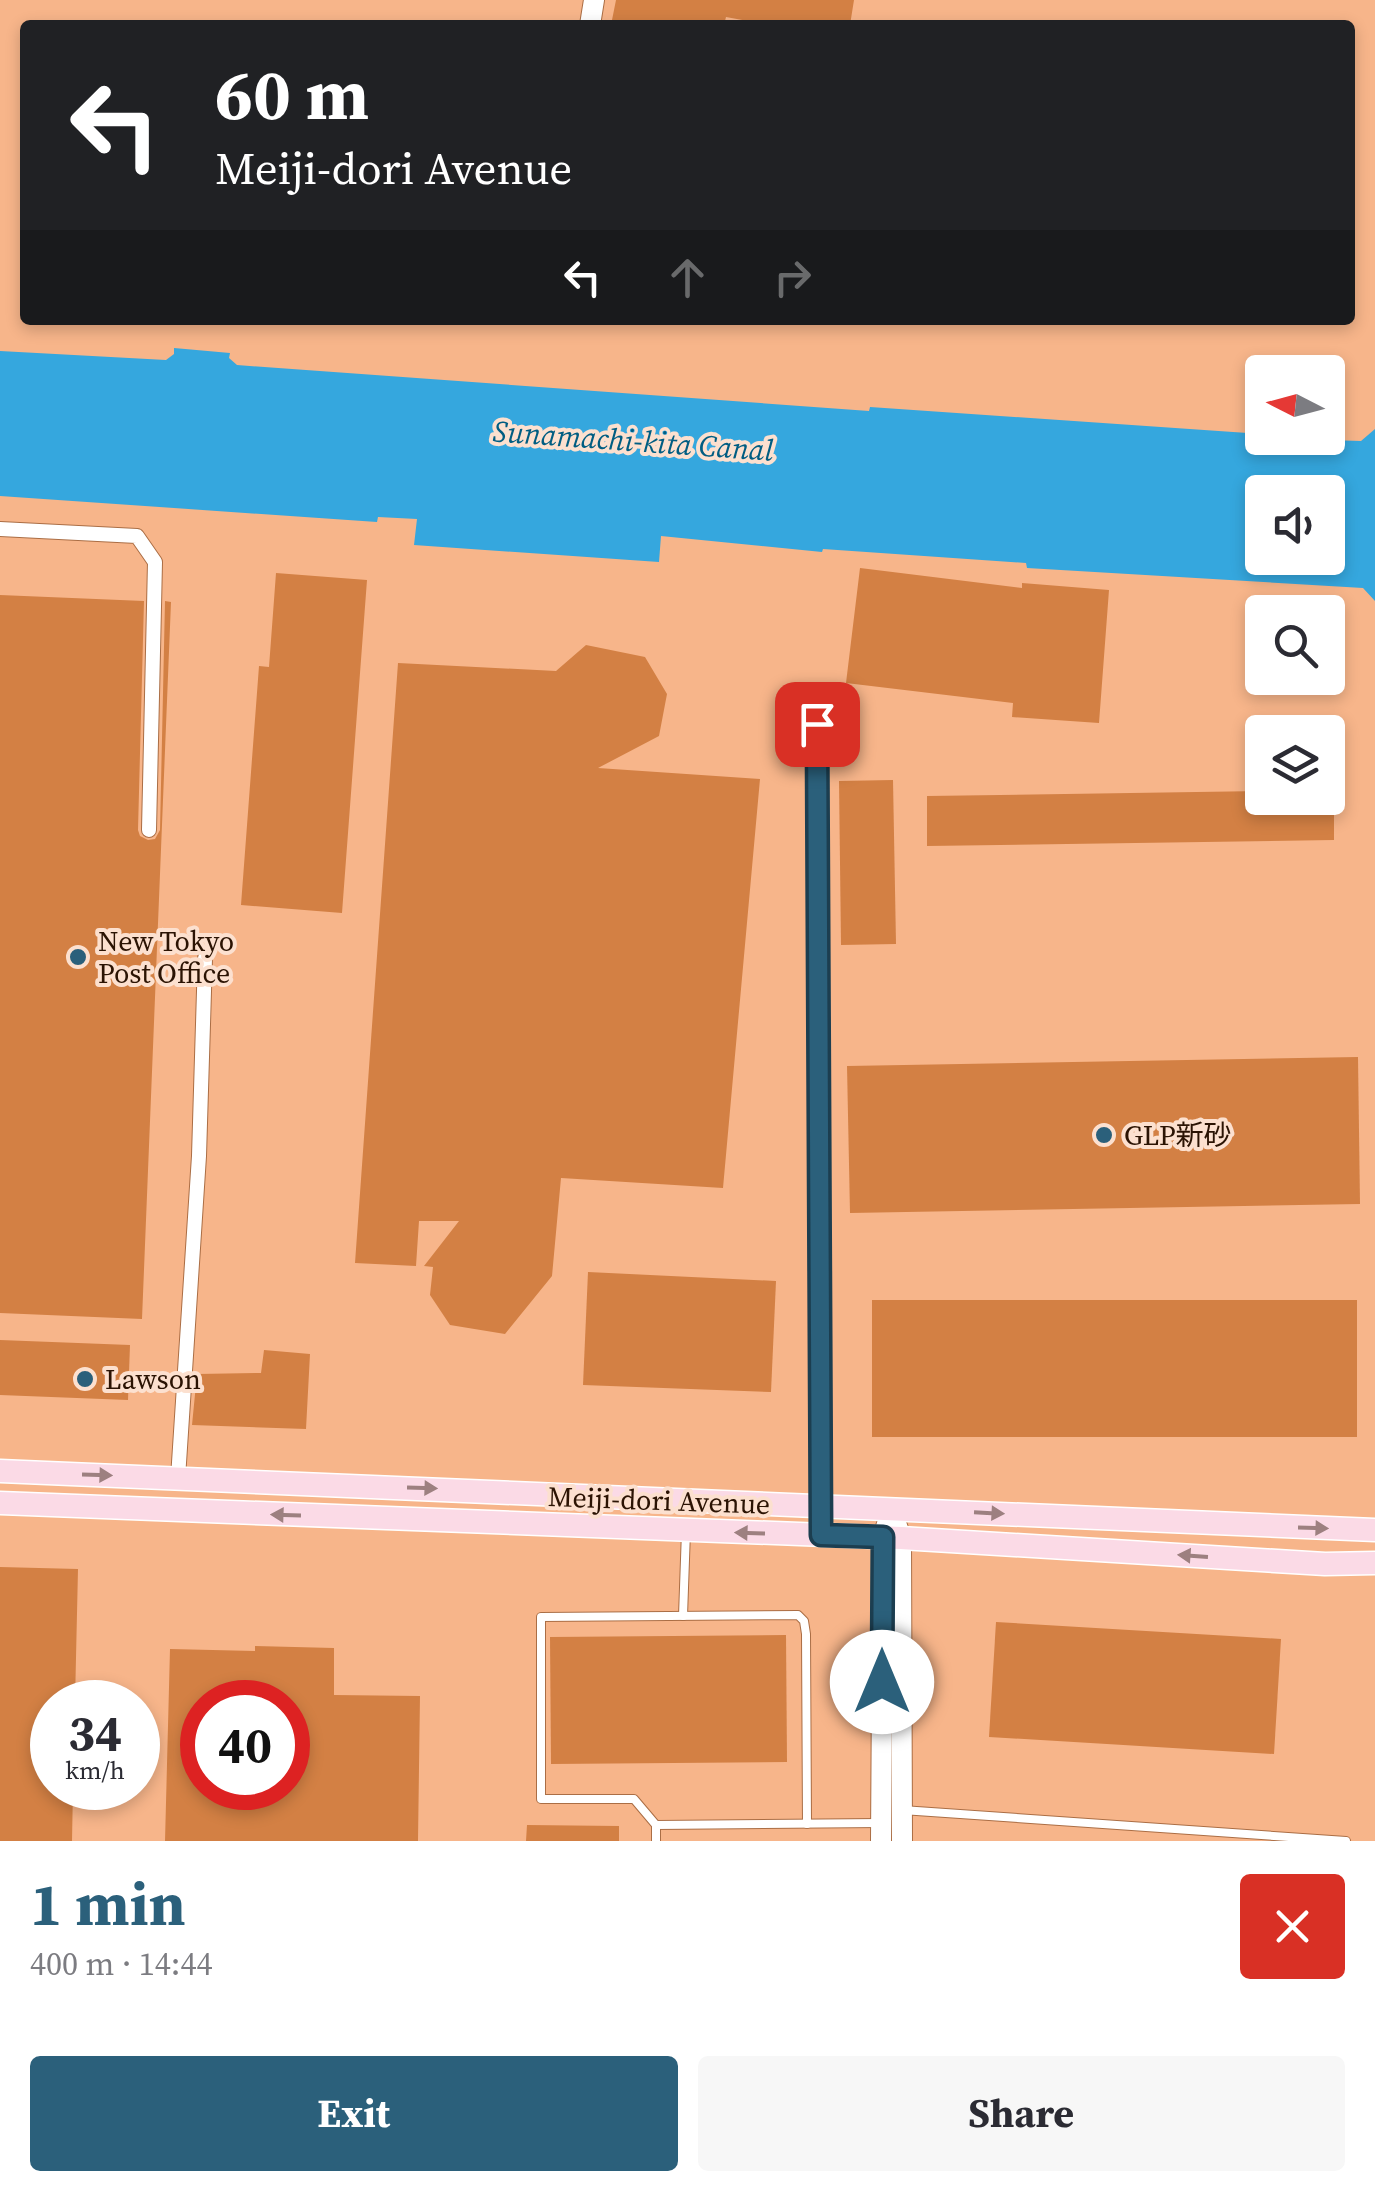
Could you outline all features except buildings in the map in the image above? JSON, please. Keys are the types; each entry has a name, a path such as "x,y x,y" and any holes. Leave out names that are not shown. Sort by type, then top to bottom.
{"main road":[{"name":"Meiji-dori Avenue","path":"0,1471 1374,1530"},
{"name":"Meiji-dori Avenue","path":"0,1503 892,1537 1326,1564 1375,1563"}],"street":[{"path":"0,529 137,536 154,562 149,830"},
{"path":"817,724 821,1535"},
{"path":"178,1478 199,1156 205,958"},
{"path":"891,1508 902,1841"},
{"path":"881,1832 892,1537"}],"lane":[{"path":"684,1616 686,1531"},
{"path":"656,1841 656,1824 634,1799 541,1799 541,1617 798,1615 804,1621 808,1824"},
{"path":"656,1824 808,1824 881,1832 902,1810 1346,1841"}],"water":[{"name":"Sunamachi-kita Canal","path":"174,348 230,353 229,358 237,365 869,411 870,407 1245,433 1245,455 1345,455 1345,441 1361,441 1375,429 1375,601 1363,588 1027,568 1026,563 823,549 822,552 661,536 659,562 414,545 417,519 378,517 377,522 0,496 0,351 166,360 174,354"}],"place":[{"name":"New Tokyo Post Office","path":"78,957"},
{"name":"GLP新砂","path":"1104,1135"},
{"name":"Lawson","path":"85,1379"}],"route":[{"path":"817,724 821,1535 883,1537 882,1682"}]}
